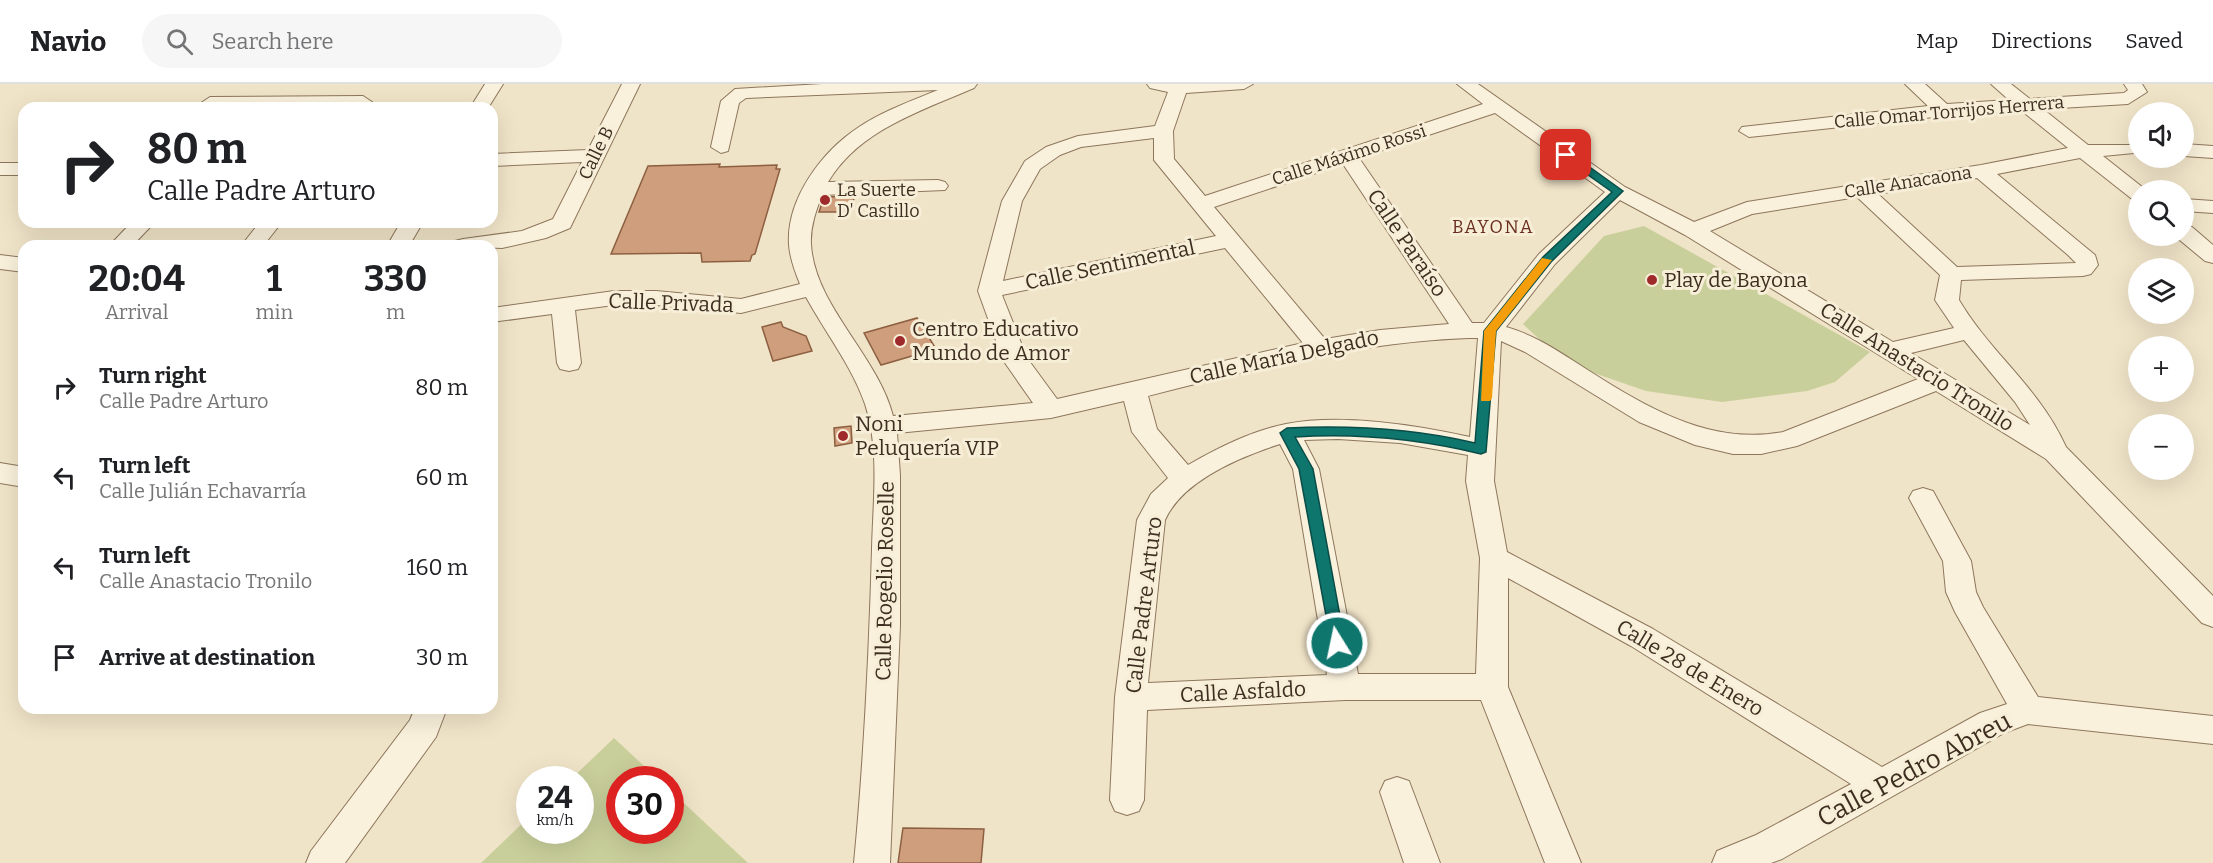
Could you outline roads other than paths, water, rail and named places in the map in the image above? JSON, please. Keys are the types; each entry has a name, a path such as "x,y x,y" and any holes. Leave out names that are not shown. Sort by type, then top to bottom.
{"street":[{"path":"362,102 376,84"},
{"path":"483,102 494,84"},
{"name":"Calle B","path":"498,242 544,233 562,223 593,156 631,84"},
{"path":"721,147 730,101 742,93 949,84"},
{"name":"Calle Rogelio Roselle","path":"872,863 880,773 886,604 887,472 882,426 878,404 869,384 813,288 798,245 801,224 813,189 829,163 850,141 876,125 968,84"},
{"path":"1156,84 1180,86 1244,84"},
{"name":"Calle Anastacio Tronilo","path":"1466,84 1618,191 1693,230 2055,452 2213,615"},
{"path":"1914,84 1943,110"},
{"path":"2000,84 2128,186"},
{"name":"Calle Omar Torrijos Herrera","path":"1749,131 2022,103 2128,98 2138,92 2133,84"},
{"path":"1180,86 1163,131 1164,160 1318,346"},
{"name":"Calle Máximo Rossi","path":"1201,204 1497,106"},
{"path":"1051,409 1015,360 989,291 1012,201 1032,165 1053,151 1078,142 1163,131"},
{"name":"Calle Anacaona","path":"1693,230 1747,208 1981,171 2083,151 2128,148"},
{"name":"Calle Anacaona","path":"2110,172 2112,160 2118,152 2128,149"},
{"path":"2194,151 2213,152"},
{"name":"Calle Paraíso","path":"1347,154 1478,331"},
{"path":"498,160 593,156"},
{"path":"1862,190 1951,274 2070,270 2083,269 2087,265 2087,260 2076,250 1981,171"},
{"path":"813,189 938,186"},
{"path":"1563,863 1491,687 1494,558 1483,504 1478,331 1547,259 1618,191"},
{"path":"2194,206 2213,207"},
{"path":"126,240 138,228"},
{"path":"257,240 266,228"},
{"name":"Calle Sentimental","path":"989,291 1230,240"},
{"path":"2194,240 2213,256"},
{"path":"0,262 18,264"},
{"path":"1951,274 1947,300 1967,332 2024,396 2042,422 2055,452"},
{"name":"Calle Privada","path":"498,314 635,298 741,306 813,288"},
{"path":"563,305 569,363"},
{"name":"Calle María Delgado","path":"882,426 1051,409 1318,346 1390,335 1478,331 1529,343 1598,389 1662,422 1718,443 1744,447 1773,445 1788,440 1937,381"},
{"path":"1892,350 1967,332"},
{"path":"1134,389 1145,432 1184,478"},
{"name":"Calle Padre Arturo","path":"1127,800 1131,698 1151,520 1156,507 1167,494 1184,478 1239,449 1287,433 1344,430 1396,433 1481,449"},
{"path":"1287,433 1306,469 1345,687"},
{"path":"0,473 18,476"},
{"path":"1923,498 1957,561 1961,592 1970,612 2028,710"},
{"name":"Calle 28 de Enero","path":"1494,558 1554,587 1681,661 1882,785"},
{"name":"Calle Asfaldo","path":"1131,698 1345,687 1491,687"},
{"name":"Calle Pedro Abreu","path":"1730,863 1777,855 1882,785 1992,723 2028,710 2213,730"},
{"path":"324,863 424,727 429,714"},
{"path":"1396,792 1422,863"}],"place":[{"name":"La Suerte D' Castillo","path":"825,200"},
{"name":"Play de Bayona","path":"1652,280"},
{"name":"Centro Educativo Mundo de Amor","path":"900,341"},
{"name":"Noni Peluquería VIP","path":"843,436"}],"district":[{"name":"BAYONA","path":"1493,227"}]}
